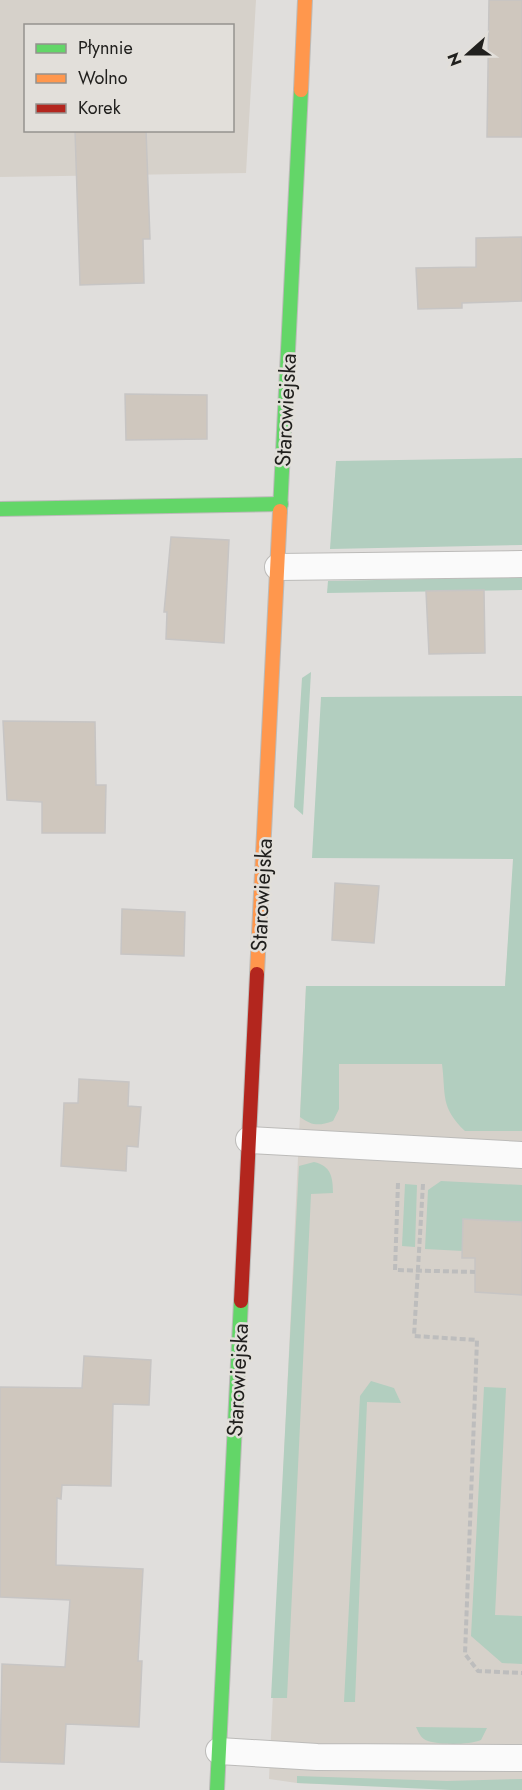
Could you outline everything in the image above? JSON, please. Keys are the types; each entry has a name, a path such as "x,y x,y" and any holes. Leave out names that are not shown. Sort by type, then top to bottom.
{"main road":[{"name":"Starowiejska","path":"217,1790 305,0"},
{"path":"0,509 281,504"}],"lane":[{"path":"278,567 522,564"},
{"path":"249,1140 522,1155"},
{"path":"219,1751 317,1757 522,1758"}],"path":[{"path":"398,1173 395,1270 475,1272"},
{"path":"423,1175 414,1336 477,1340 465,1654 477,1671 522,1673"}],"shaded area":[{"path":"0,0 256,0 246,173 0,177"},
{"path":"522,741 522,1790 297,1783 269,1779 306,986 505,986"}],"green space":[{"path":"522,458 522,545 330,549 336,461"},
{"path":"522,577 522,590 327,593 328,581"},
{"path":"311,672 303,815 294,807 302,678"},
{"path":"522,696 522,1131 465,1131 451,1115 448,1107 444,1092 442,1064 339,1064 339,1109 333,1121 312,1124 300,1117 306,986 505,986 513,859 312,858 321,697"},
{"path":"314,1162 324,1166 330,1173 333,1193 311,1194 287,1698 271,1698 299,1166"},
{"path":"441,1181 522,1185 522,1222 464,1219 463,1251 425,1249 428,1190"},
{"path":"405,1184 417,1185 415,1247 402,1246"},
{"path":"371,1381 394,1388 401,1403 367,1402 355,1702 344,1702 360,1396"},
{"path":"484,1387 506,1388 495,1615 522,1616 522,1664 502,1663 471,1636"},
{"path":"416,1727 487,1728 481,1740 455,1744 426,1740 420,1736"},
{"path":"297,1776 447,1781 522,1779 522,1790 451,1790 297,1783"}],"building":[{"path":"489,0 522,0 522,137 487,137"},
{"path":"75,132 146,132 150,239 143,239 144,283 80,285"},
{"path":"522,237 522,301 462,303 462,308 418,309 416,268 476,267 476,238"},
{"path":"125,394 207,395 207,439 126,440"},
{"path":"171,537 229,540 224,643 166,639 167,612 164,612"},
{"path":"484,590 485,653 429,654 426,591"},
{"path":"3,721 95,722 96,785 106,785 105,833 42,833 42,802 7,800"},
{"path":"335,883 379,886 374,943 332,940"},
{"path":"122,909 185,912 184,956 121,954"},
{"path":"79,1079 129,1082 128,1106 141,1107 138,1147 127,1146 126,1171 61,1166 64,1103 78,1103"},
{"path":"463,1219 522,1222 522,1295 475,1292 475,1258 462,1258"},
{"path":"84,1356 151,1360 149,1405 113,1404 111,1486 62,1485 61,1499 57,1498 56,1565 143,1569 138,1661 142,1661 139,1727 66,1724 64,1764 0,1762 2,1664 65,1667 70,1600 0,1597 0,1387 82,1388"}],"traffic: fast":[{"path":"280,511 301,90"},
{"path":"0,509 281,504"},
{"path":"217,1790 241,1301"}],"traffic: slow":[{"path":"301,90 305,0"},
{"path":"257,974 280,511"}],"traffic: jam":[{"path":"241,1301 257,974"}]}
